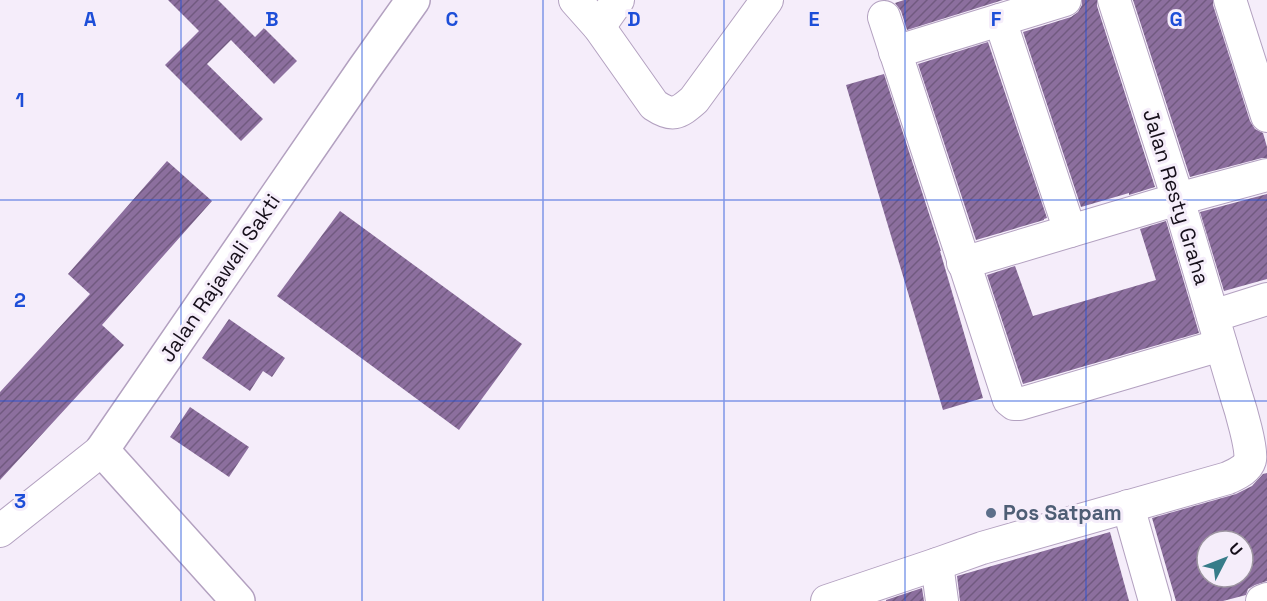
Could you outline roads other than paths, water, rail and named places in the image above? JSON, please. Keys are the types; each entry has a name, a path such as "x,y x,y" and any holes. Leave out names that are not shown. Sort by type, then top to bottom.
{"main road":[{"name":"Jalan Rajawali Sakti","path":"102,450 413,0"},
{"path":"102,450 238,601"}],"street":[{"path":"576,0 599,27 654,105 664,112 673,113 683,109 694,100 767,0"},
{"path":"599,27 618,0"},
{"path":"895,52 1065,0"},
{"name":"Jalan Resty Graha","path":"1114,0 1217,331 1249,412 1251,458 1249,464 1241,471 1228,478 1128,506"},
{"path":"1230,0 1267,116"},
{"path":"884,17 1009,400 1014,404 1020,404 1217,331 1267,299"},
{"path":"1000,20 1070,231"},
{"path":"963,263 1267,175"},
{"name":"Jalan Rajawali Sakti","path":"4,521 102,450"},
{"path":"827,601 982,548 1128,506 1155,601"},
{"path":"937,564 942,601"},
{"path":"1262,601 1267,599"}],"place":[{"name":"Pos Satpam","path":"991,513"}]}
